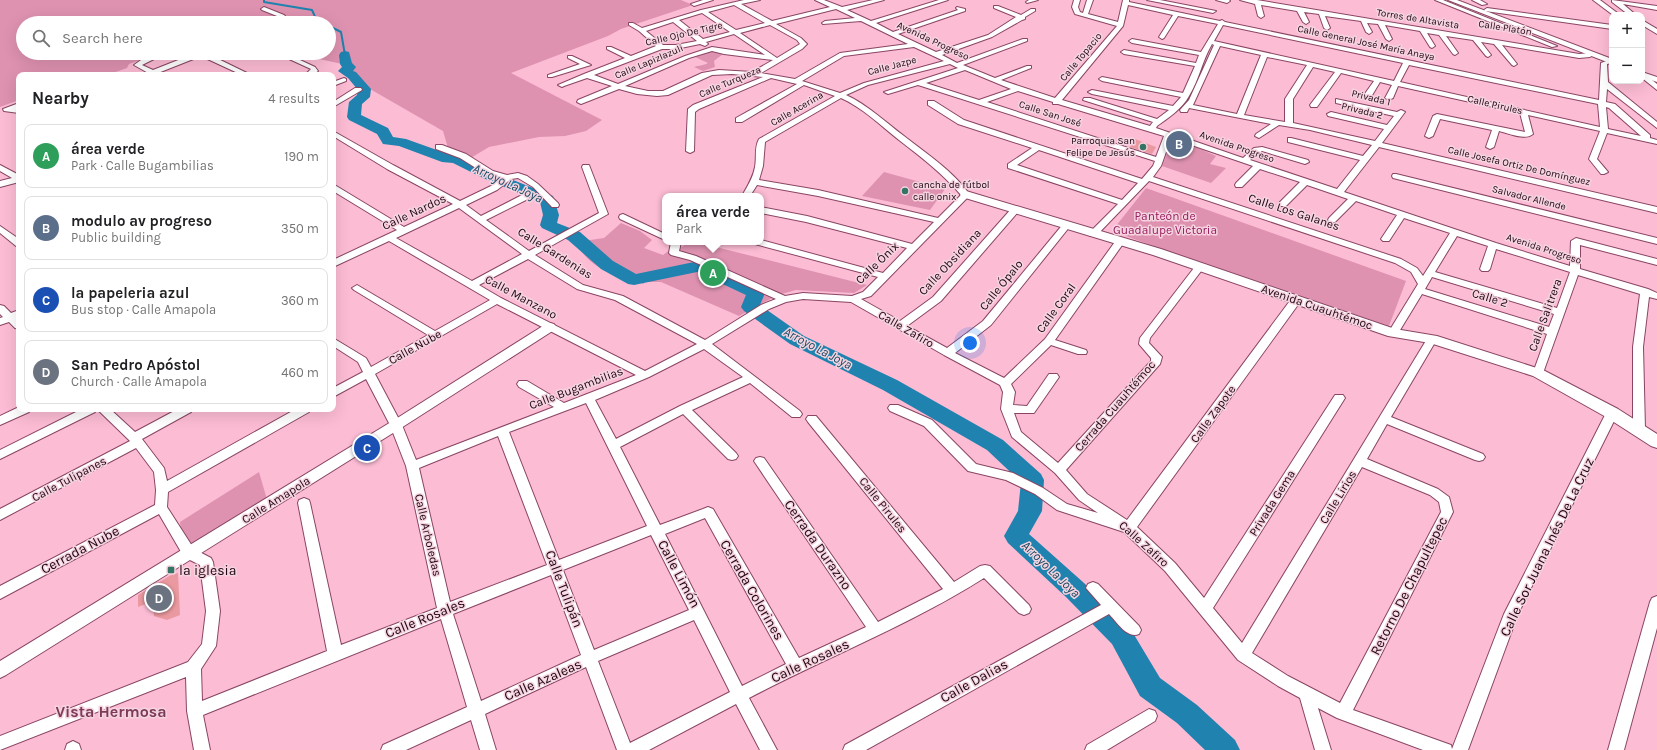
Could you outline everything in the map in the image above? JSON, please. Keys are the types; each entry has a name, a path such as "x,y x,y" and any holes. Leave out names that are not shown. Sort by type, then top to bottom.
{"main road":[{"name":"Avenida Cuauhtémoc","path":"966,195 1200,266 1393,333 1432,339 1538,373 1612,413 1657,442"}],"street":[{"path":"694,4 710,0"},
{"path":"641,30 704,11 735,3 757,0"},
{"name":"Avenida Progreso","path":"820,0 840,8 950,62 1018,89 1056,102 1152,130 1494,245 1657,296"},
{"name":"Calle Ojo De Tigre","path":"562,85 661,47 672,48 770,23 881,0"},
{"path":"870,23 945,0"},
{"path":"1077,0 1076,11 1085,15 1122,25 1126,2"},
{"path":"1085,15 1090,0"},
{"path":"1150,0 1213,12"},
{"path":"1219,0 1226,1"},
{"path":"1241,9 1242,0"},
{"name":"Torres de Altavista","path":"1242,0 1579,56 1590,55"},
{"name":"Calle Platón","path":"1275,0 1554,46 1590,55"},
{"path":"1438,0 1554,46"},
{"path":"1451,0 1590,55 1609,60"},
{"path":"1463,0 1476,3 1488,10 1609,60"},
{"path":"1596,0 1613,12"},
{"path":"1613,1 1657,8"},
{"path":"1613,1 1629,12"},
{"name":"Calle General José María Anaya","path":"1126,2 1602,103 1612,106 1647,137"},
{"path":"1257,2 1261,16"},
{"path":"735,3 804,44 800,48 777,58 753,74"},
{"path":"996,8 1023,18"},
{"path":"1501,12 1501,10 1508,8 1609,24"},
{"path":"264,9 282,16"},
{"path":"893,34 961,9"},
{"path":"935,55 990,36 1023,18 1033,10"},
{"path":"1300,10 1306,22"},
{"path":"1488,10 1609,27"},
{"path":"704,11 777,58"},
{"path":"1162,37 1177,13"},
{"path":"1321,13 1327,28"},
{"path":"1512,20 1513,17 1522,15"},
{"path":"826,23 863,19"},
{"path":"674,20 712,48 724,52 777,58"},
{"path":"1363,20 1370,32"},
{"path":"1093,234 1146,180 1157,166 1164,134 1189,106 1222,22"},
{"path":"1380,23 1390,39"},
{"path":"631,24 641,30 661,47"},
{"path":"1645,24 1657,32"},
{"name":"Calle Topacio","path":"1056,102 1122,25"},
{"path":"1422,30 1432,46"},
{"path":"1645,31 1657,32"},
{"path":"1441,33 1455,53"},
{"path":"1475,38 1488,55"},
{"path":"957,65 1024,40"},
{"path":"1132,41 1203,54"},
{"path":"1152,130 1159,122 1175,110 1186,96 1203,54 1214,42"},
{"name":"Calle Pirules","path":"1214,42 1657,142"},
{"path":"1496,42 1514,64"},
{"path":"739,120 842,54 914,45"},
{"path":"609,48 630,58"},
{"name":"Calle Lapizlazuli","path":"581,102 687,57 712,48"},
{"path":"1124,52 1198,65"},
{"path":"1240,117 1265,54"},
{"path":"570,57 600,70"},
{"path":"146,60 138,63 138,65 150,72"},
{"path":"158,72 185,60"},
{"path":"216,60 242,72"},
{"path":"295,60 313,68 315,71 313,72"},
{"name":"Calle Jazpe","path":"841,95 866,84 950,62"},
{"path":"1389,98 1398,83 1407,62"},
{"path":"1604,172 1593,159 1604,130 1602,103 1604,63 1609,62"},
{"path":"550,76 586,64"},
{"path":"1289,124 1289,99 1311,64"},
{"path":"995,80 1028,67"},
{"path":"888,92 965,68"},
{"path":"1314,106 1340,70"},
{"path":"586,76 641,92 660,95 716,72 770,76 800,82 841,95 873,116 953,179 966,195"},
{"path":"1645,75 1657,80"},
{"name":"Calle Turqueza","path":"690,152 691,111 770,76"},
{"path":"1645,77 1657,88"},
{"path":"1102,79 1186,96"},
{"path":"1368,95 1379,79"},
{"path":"336,83 344,80"},
{"name":"Calle San José","path":"920,83 1159,160"},
{"path":"1604,83 1657,126"},
{"name":"Calle San José","path":"980,102 1018,89"},
{"path":"336,103 358,90"},
{"path":"1092,92 1175,110"},
{"name":"Calle Acerina","path":"754,182 759,165 759,150 762,141 841,95"},
{"path":"1087,100 1159,122"},
{"name":"Privada 1","path":"1339,101 1400,114 1388,128"},
{"name":"Calle Los Galanes","path":"931,103 960,122 992,133 1037,148 1146,180 1398,261 1414,270 1421,287"},
{"path":"16,106 7,109 16,110"},
{"name":"Calle Josefa Ortiz De Domínguez","path":"1189,106 1240,117 1310,128 1657,210"},
{"path":"1429,136 1436,116 1522,134 1529,134 1523,112"},
{"name":"Privada 2","path":"1331,114 1388,128"},
{"path":"1259,136 1277,123"},
{"path":"1339,193 1388,128"},
{"path":"1490,147 1496,128"},
{"name":"Calle Gardenias","path":"336,135 390,168 459,204 529,255 580,287 619,298 705,344"},
{"path":"1291,140 1364,159"},
{"path":"439,147 463,156 490,173 506,179 513,175 522,176 529,179 555,205"},
{"path":"1037,148 1011,166 1123,203"},
{"path":"1244,161 1257,150 1262,149 1305,162"},
{"path":"1239,185 1258,166"},
{"path":"0,167 16,177"},
{"path":"472,285 604,214 586,167"},
{"name":"Salvador Allende","path":"1396,176 1657,241"},
{"name":"Calle Nardos","path":"336,263 494,188 506,179"},
{"path":"0,184 16,180"},
{"path":"748,193 754,182 818,193 939,221"},
{"path":"1283,204 1305,182"},
{"path":"336,189 403,230"},
{"name":"Calle Ónix","path":"742,320 765,307 784,299 803,296 853,300 867,294 966,195"},
{"path":"481,219 525,197"},
{"path":"1332,220 1354,198"},
{"name":"Calle Obsidiana","path":"900,326 938,299 1015,210"},
{"path":"764,211 807,219 913,247"},
{"path":"1386,239 1402,214"},
{"path":"623,217 662,236"},
{"name":"Calle Ópalo","path":"948,353 987,322 1067,226"},
{"path":"0,229 16,242"},
{"path":"1393,333 1455,232"},
{"name":"Calle Manzano","path":"388,237 497,300 645,375"},
{"name":"Calle Coral","path":"1005,383 1049,341 1120,241"},
{"name":"Calle Salitrera","path":"1538,373 1575,271 1576,241 1657,262"},
{"path":"764,244 884,276"},
{"path":"676,245 674,253 693,258 784,299"},
{"path":"1485,269 1494,245"},
{"name":"Cerrada Cuauhtémoc","path":"1059,470 1156,362 1157,357 1144,344 1145,338 1200,266"},
{"path":"1429,273 1560,312"},
{"name":"Calle 2","path":"1421,287 1553,332"},
{"path":"357,288 435,336"},
{"path":"1639,429 1638,346 1644,291"},
{"name":"Calle Nube","path":"336,391 497,300"},
{"name":"Calle Zafiro","path":"853,300 1005,383 1009,392 1007,409 1016,434 1059,470 1083,497 1129,528 1170,567 1243,655 1307,694 1343,713 1445,750"},
{"name":"Calle Zapote","path":"1129,528 1296,300"},
{"path":"0,308 14,315"},
{"path":"0,322 14,315"},
{"name":"Calle Bugambilias","path":"412,466 502,430 590,398 645,375 705,344 742,320"},
{"name":"Calle Amapola","path":"0,670 396,425 550,327"},
{"name":"Calle Lirios","path":"1243,655 1385,420 1432,339"},
{"path":"1049,341 1082,352"},
{"name":"Calle Arboledas","path":"336,343 362,360 396,425 412,466 445,610 488,750"},
{"path":"705,344 796,414"},
{"path":"1007,409 1030,410 1053,377"},
{"path":"614,445 684,409 751,378"},
{"path":"523,384 563,407"},
{"name":"Calle Limón","path":"590,398 739,695 769,750"},
{"name":"Privada Gema","path":"1205,609 1339,398"},
{"path":"894,408 928,423 972,468 1008,476 1039,491 1062,507 1129,528"},
{"path":"684,409 732,456"},
{"path":"0,421 19,412"},
{"path":"0,455 85,412"},
{"path":"0,742 193,667 209,646 213,612 206,562 189,553 161,507 162,490 160,471 135,440 106,412"},
{"name":"Calle Tulipanes","path":"0,515 135,440 182,412"},
{"path":"162,490 300,412"},
{"name":"Calle Sor Juana Inés De La Cruz","path":"1460,750 1511,614 1612,413"},
{"name":"Calle Pirules","path":"812,419 953,591"},
{"path":"1385,420 1479,457"},
{"name":"Calle Tulipán","path":"502,430 556,567 625,750"},
{"name":"Cerrada Durazno","path":"760,461 876,630"},
{"name":"Retorno De Chapultepec","path":"1343,713 1447,512 1445,500 1434,492 1360,461"},
{"path":"304,503 335,654"},
{"name":"Cerrada Nube","path":"0,593 161,507"},
{"name":"Calle Rosales","path":"195,711 445,610 556,567 708,512"},
{"name":"Cerrada Colorines","path":"708,512 796,667"},
{"name":"Calle Rosales","path":"633,750 739,695 876,630 953,591 985,570 1024,609"},
{"path":"1093,588 1104,609 1134,630"},
{"path":"1616,750 1657,602"},
{"name":"Calle Dalias","path":"851,750 1104,609"},
{"name":"Calle Azaleas","path":"389,750 590,658 698,612"},
{"path":"193,667 195,711 202,750"},
{"path":"1307,694 1323,750"},
{"path":"1094,750 1149,716"}],"green space":[{"path":"0,0 681,0 693,5 621,29 608,36 511,73 602,120 586,131 565,136 539,137 489,147 464,162 451,158 443,131 370,89 342,64 324,60 336,60 336,16 16,16 16,60 140,60 129,64 127,68 116,72 16,72 16,101 0,107"},
{"path":"712,51 723,54 714,61 715,67 703,71 694,67 708,63 695,57"},
{"path":"1172,140 1198,148 1216,156 1210,164 1226,168 1211,183 1162,166"},
{"path":"884,172 945,189 930,210 862,196"},
{"name":"Panteón de Guadalupe Victoria","path":"1146,188 1406,281 1389,326 1181,256 1112,231"},
{"path":"621,223 640,231 652,240 644,248 663,255 675,246 680,248 684,245 708,245 867,285 854,293 796,290 778,295 739,316 661,282 644,282 644,284 614,274 596,265 582,252 577,242 604,238"},
{"path":"259,472 268,503 184,555 180,522"}],"building":[{"name":"Parroquia San Felipe De Jesús","path":"1135,139 1156,147 1152,154 1130,147"},
{"path":"178,573 180,615 167,620 154,616 153,601 138,607 138,595 171,575"}],"waterway":[{"name":"Arroyo La Joya","path":"264,0 264,2 312,10 315,16"},
{"name":"Arroyo La Joya","path":"336,30 341,32 345,55"},
{"name":"Arroyo La Joya","path":"345,55 346,64 350,67 344,71 352,75 365,89 363,97 356,102 354,117 383,131 388,141 401,142 447,159 455,158 488,175 547,199 551,215 548,225 574,236 607,265 634,280 699,266 756,293 750,307 797,340 890,385 995,445 1033,480 1030,511 1016,536 1075,590 1121,636 1150,687 1187,714 1225,750"}],"place":[{"name":"modulo av progreso","path":"1179,144"},
{"name":"Parroquia San Felipe De Jesús","path":"1143,147"},
{"name":"cancha de fútbol calle onix","path":"905,191"},
{"name":"área verde","path":"713,273"},
{"name":"la papeleria azul","path":"367,448"},
{"name":"la iglesia","path":"171,570"},
{"name":"San Pedro Apóstol","path":"159,598"}],"district":[{"name":"Vista Hermosa","path":"111,711"}]}
